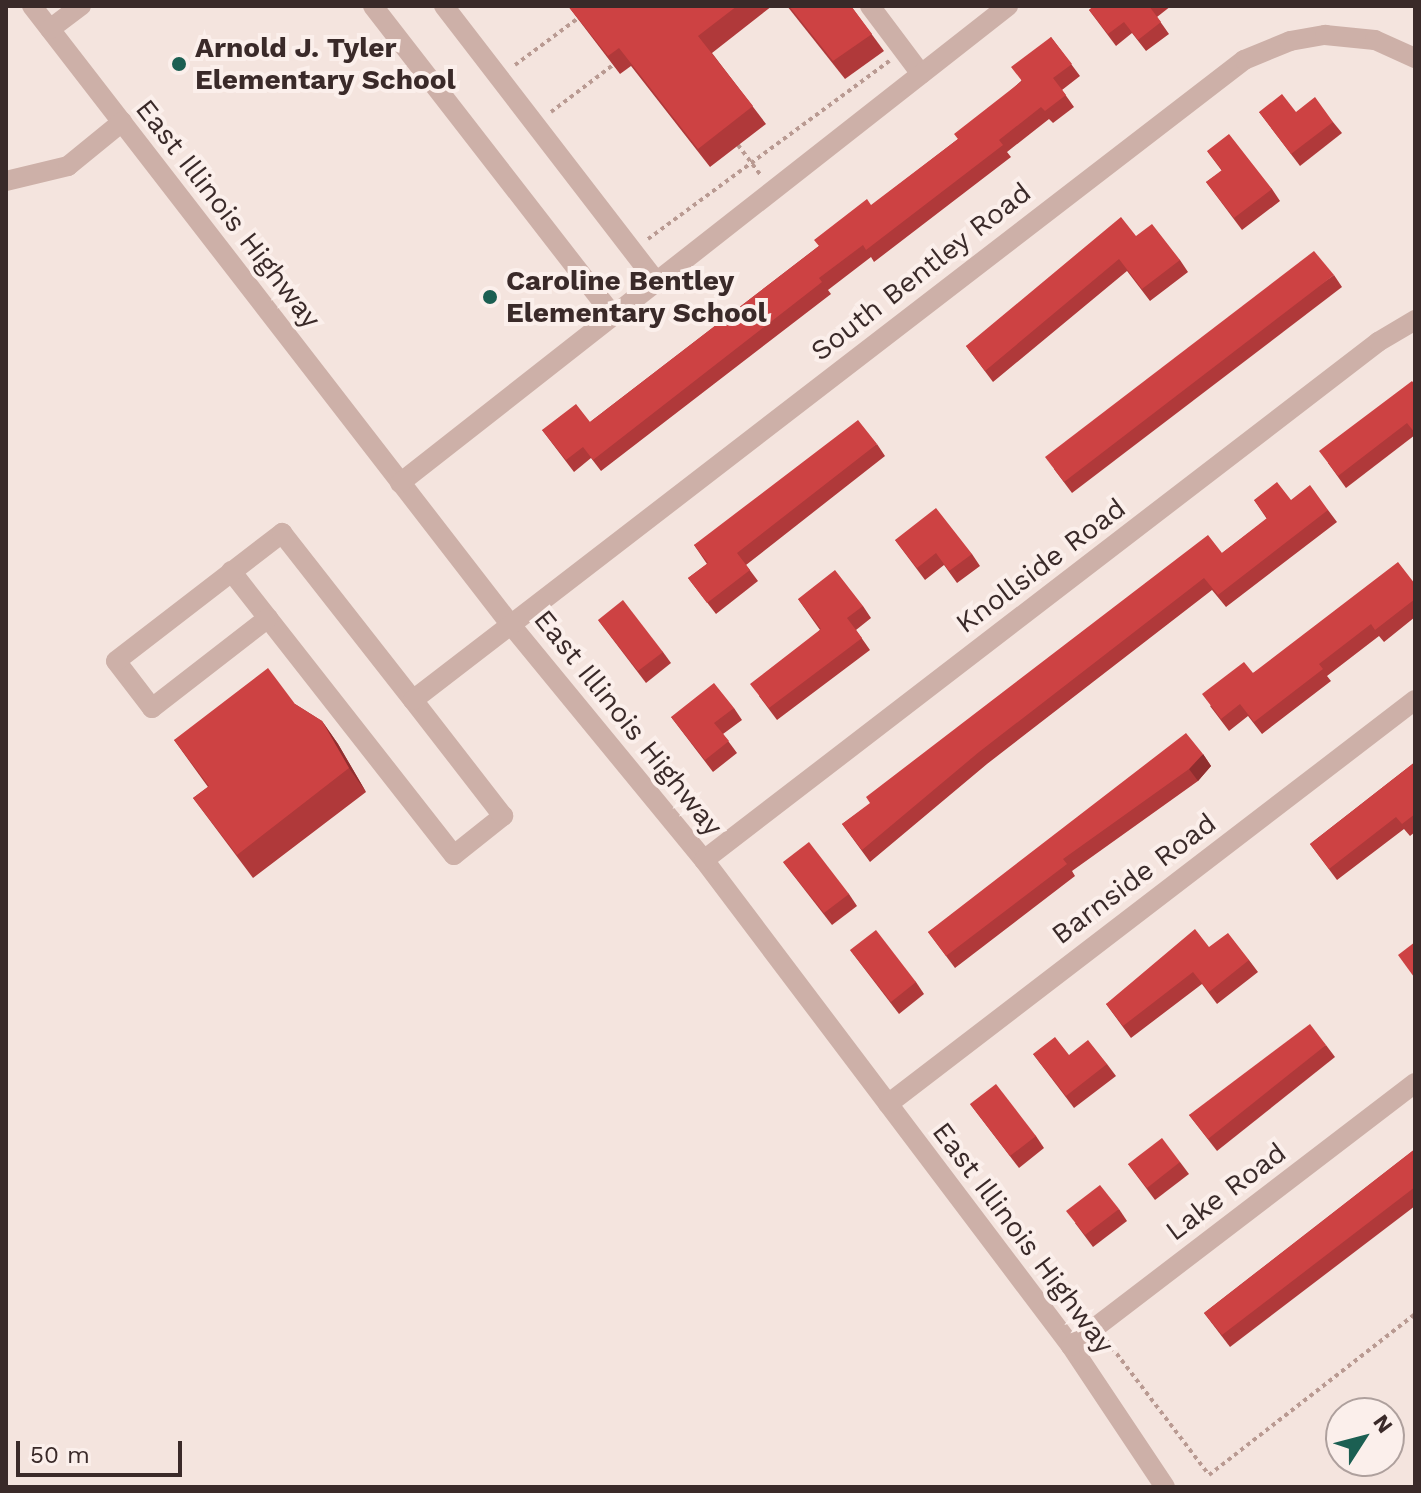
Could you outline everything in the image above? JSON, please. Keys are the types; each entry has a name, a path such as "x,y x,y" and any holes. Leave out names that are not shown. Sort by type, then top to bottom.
{"street":[{"name":"East Illinois Highway","path":"32,6 511,625 704,860 1071,1346 1165,1487"},
{"path":"50,29 81,6"},
{"path":"373,6 612,314"},
{"path":"444,6 655,280"},
{"path":"870,6 921,74"},
{"path":"400,483 1008,6"},
{"name":"South Bentley Road","path":"413,700 1244,60 1290,41 1325,35 1393,47 1415,58"},
{"path":"6,181 68,166 122,122"},
{"name":"Knollside Road","path":"704,860 1378,342 1415,320"},
{"path":"231,571 268,618 454,855 503,816 282,533 231,571 116,661 152,708 268,618"},
{"name":"Barnside Road","path":"888,1104 1415,700"},
{"name":"Lake Road","path":"1071,1346 1415,1083"}],"path":[{"path":"633,251 903,51"},
{"path":"738,145 771,190"},
{"path":"1096,1327 1209,1475 1415,1314"}],"building":[{"path":"568,6 737,6 698,36 753,106 698,149 619,48 608,56"},
{"path":"789,6 851,6 872,34 833,61"},
{"path":"1094,6 1149,6 1161,22 1138,40 1124,22 1108,34 1089,10"},
{"path":"1051,37 1072,64 1053,78 1066,95 1045,111 1041,107 999,140 1003,145 866,250 863,245 819,278 822,282 593,460 583,447 566,460 542,430 576,404 590,422 819,246 814,240 867,199 871,205 958,139 954,134 1022,81 1011,67"},
{"path":"1282,94 1296,112 1315,97 1333,122 1291,154 1259,112"},
{"path":"1229,134 1272,189 1234,218 1206,182 1222,170 1207,151"},
{"path":"1121,217 1136,236 1152,224 1180,260 1142,289 1119,259 985,371 966,346"},
{"path":"1314,251 1334,275 1064,482 1045,457"},
{"path":"1412,381 1415,385 1415,433 1407,423 1338,476 1319,451"},
{"path":"858,420 877,444 737,553 750,570 707,603 688,578 708,563 694,545"},
{"path":"1277,482 1291,500 1310,485 1328,510 1218,595 1204,578 979,752 862,850 842,824 870,803 866,797 1208,535 1222,553 1267,518 1254,500"},
{"path":"936,508 972,554 949,571 936,553 917,568 895,540"},
{"path":"1398,562 1415,584 1415,599 1375,630 1371,624 1319,664 1323,669 1254,722 1240,704 1221,719 1202,694 1244,662 1253,673"},
{"path":"835,570 863,606 847,618 862,638 769,708 750,684 821,629 798,599"},
{"path":"623,600 663,652 638,671 598,620"},
{"path":"268,668 295,704 322,721 349,768 237,855 193,798 209,786 174,740"},
{"path":"714,683 734,708 714,723 729,741 705,760 671,717"},
{"path":"1186,733 1203,754 1189,769 1063,859 1067,864 946,956 928,932"},
{"path":"1415,762 1415,814 1402,824 1396,817 1329,869 1310,844"},
{"path":"809,842 849,894 824,913 783,862"},
{"path":"1195,929 1209,947 1228,933 1249,960 1209,992 1193,972 1123,1026 1106,1004"},
{"path":"876,930 916,982 891,1002 850,950"},
{"path":"1415,942 1415,976 1414,977 1398,955"},
{"path":"1310,1024 1326,1045 1208,1139 1189,1115"},
{"path":"1055,1037 1069,1055 1088,1040 1107,1064 1066,1096 1033,1054"},
{"path":"996,1084 1036,1136 1010,1156 970,1104"},
{"path":"1162,1138 1180,1162 1147,1188 1128,1164"},
{"path":"1415,1149 1415,1187 1222,1335 1204,1313"},
{"path":"1100,1185 1119,1209 1085,1235 1066,1211"}],"place":[{"name":"Arnold J. Tyler Elementary School","path":"179,64"},
{"name":"Caroline Bentley Elementary School","path":"490,297"}]}
